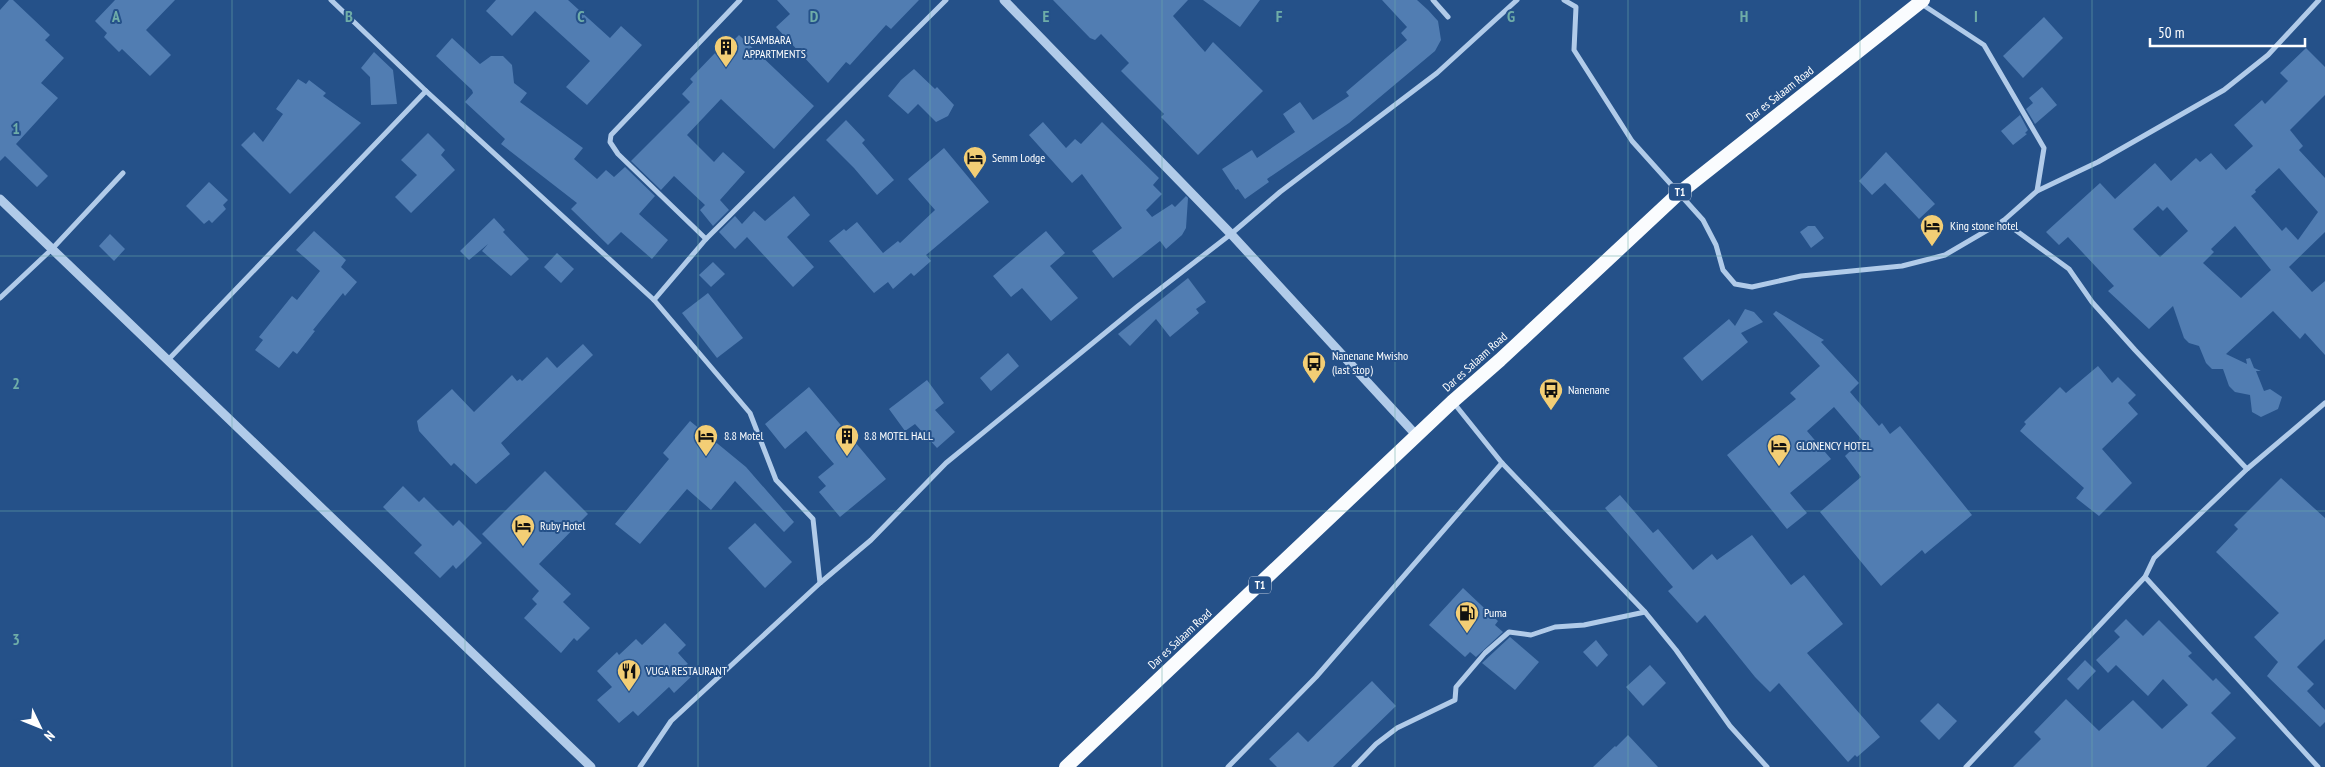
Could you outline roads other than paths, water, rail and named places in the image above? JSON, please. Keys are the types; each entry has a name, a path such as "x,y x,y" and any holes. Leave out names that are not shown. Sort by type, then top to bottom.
{"highway":[{"name":"Dar es Salaam Road","path":"1066,767 1452,402 1500,360 1678,194 1921,1"}],"street":[{"path":"331,0 426,91 654,300 750,413 776,480 813,519 820,583"},
{"path":"706,239 618,154 610,142 611,135 740,0"},
{"path":"654,300 706,239 946,0"},
{"path":"1004,0 1231,234 1418,436"},
{"path":"1432,0 1448,16"},
{"path":"640,767 671,721 820,583 871,540 946,462 1138,306 1231,234 1280,192 1437,73 1517,0"},
{"path":"1564,0 1576,7 1574,50 1632,141 1703,220 1716,245 1723,270 1735,284 1752,287 1801,276 1902,266 1945,255 2003,221 2037,191 2098,162 2224,90 2246,75 2268,55 2319,0"},
{"path":"1921,1 1984,45 2044,148 2037,191"},
{"path":"168,360 426,91"},
{"path":"0,298 52,249 123,173"},
{"path":"0,199 591,767"},
{"path":"2003,221 2069,269 2092,302 2122,336 2247,469"},
{"path":"1452,402 1502,463 1645,612 1676,650 1730,726 1767,767"},
{"path":"1966,767 2145,577 2154,558 2247,469 2325,403"},
{"path":"1228,767 1316,677 1502,463"},
{"path":"2145,577 2318,767"},
{"path":"1354,767 1376,744 1397,728 1455,700 1456,687 1486,653 1509,632 1531,635 1556,628 1584,625 1645,612"}],"place":[{"name":"USAMBARA APPARTMENTS","path":"726,68"},
{"name":"Semm Lodge","path":"975,179"},
{"name":"King stone hotel","path":"1932,247"},
{"name":"Nanenane Mwisho (last stop)","path":"1314,384"},
{"name":"Nanenane","path":"1551,411"},
{"name":"8.8 Motel","path":"706,457"},
{"name":"8.8 MOTEL HALL","path":"847,457"},
{"name":"GLONENCY HOTEL","path":"1779,467"},
{"name":"Ruby Hotel","path":"523,547"},
{"name":"Puma","path":"1467,634"},
{"name":"VUGA RESTAURANT","path":"629,692"}]}
